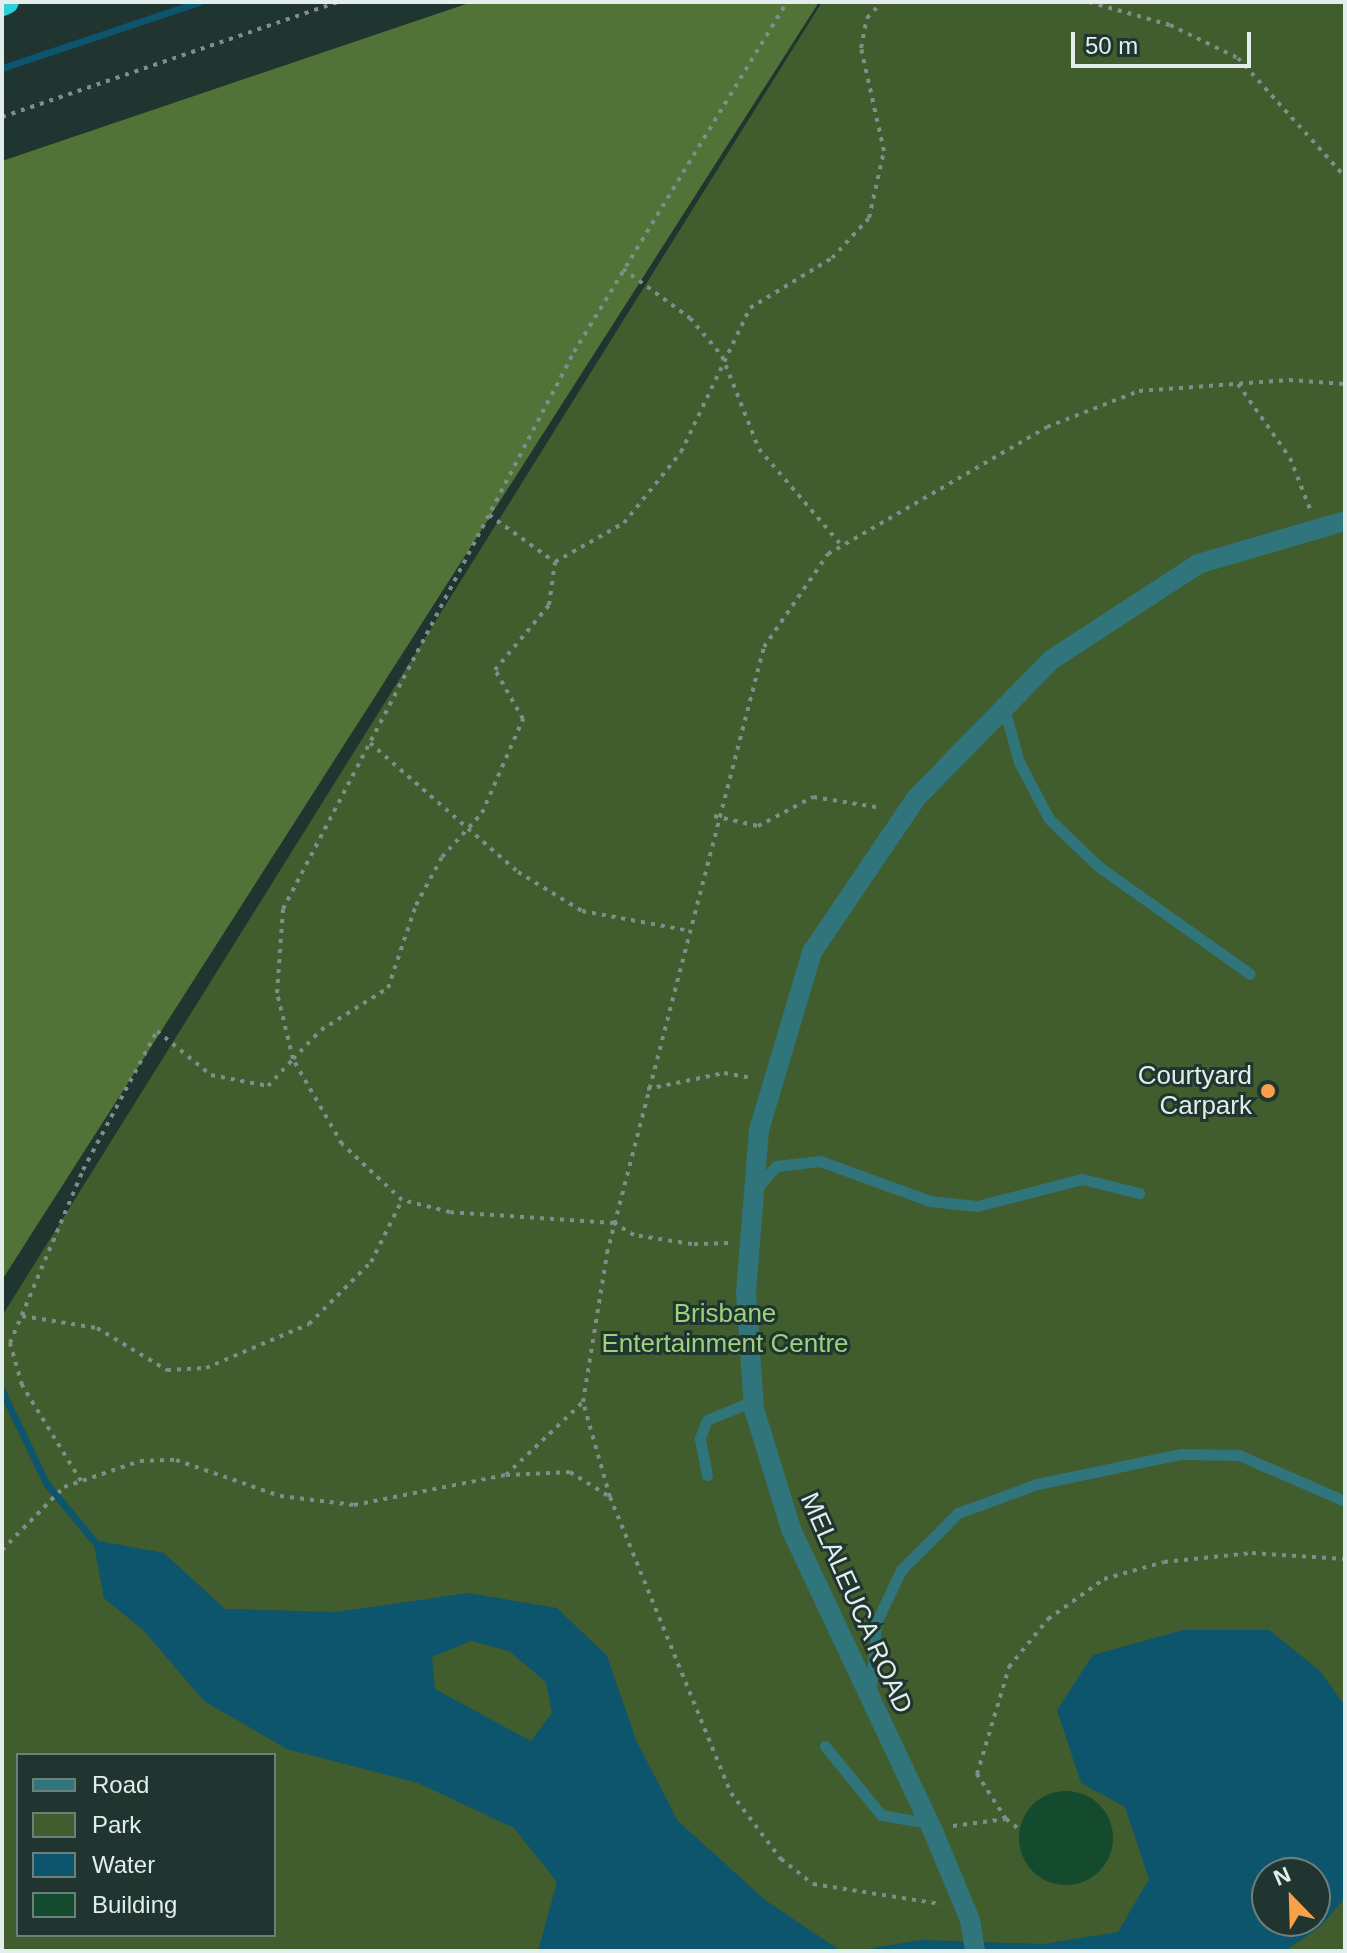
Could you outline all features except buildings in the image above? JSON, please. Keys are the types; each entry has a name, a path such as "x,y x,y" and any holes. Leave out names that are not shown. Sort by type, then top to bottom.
{"street":[{"name":"MELALEUCA ROAD","path":"975,1951 931,1827 791,1529 753,1401 750,1242 759,1130 812,952 901,821 1004,708 1051,660 1198,564 1345,521"}],"lane":[{"path":"1004,708 1019,762 1049,819 1098,866 1250,974"},
{"path":"754,1191 776,1166 820,1161 946,1203 977,1206 1082,1179 1139,1193"},
{"path":"707,1475 700,1438 707,1420 753,1401"},
{"path":"870,1702 876,1623 901,1570 958,1513 1037,1484 1180,1454 1239,1455 1345,1501"},
{"path":"825,1746 881,1815 931,1827"}],"path":[{"path":"2,117 337,2"},
{"path":"750,1242 692,1244 634,1235 614,1223 450,1212 402,1200 342,1144 293,1059 277,993 283,909 489,515 623,269 787,2"},
{"path":"81,1481 22,1385 10,1343 83,1170 157,1031 211,1075 268,1086 321,1030 388,988 416,905 442,857 471,825 523,719 495,670 549,605 555,562 633,511 681,452 722,356 750,308 832,258 869,218 884,151 861,48 867,18 882,2"},
{"path":"1089,2 1170,25 1238,58 1345,177"},
{"path":"623,269 690,318 722,356 759,449 842,546"},
{"path":"1238,384 1296,470 1312,531"},
{"path":"963,1913 813,1884 747,1821 610,1497 583,1402 614,1223 714,816 764,647 828,554 1047,427 1139,391 1238,384 1345,384"},
{"path":"489,515 555,562"},
{"path":"370,743 471,825 518,872 582,911 687,930"},
{"path":"714,816 758,826 813,797 848,797 901,821"},
{"path":"647,1089 724,1073 773,1082"},
{"path":"21,1316 97,1328 167,1370 206,1368 309,1324 371,1262 402,1200"},
{"path":"506,1475 583,1402"},
{"path":"2,1550 40,1507 64,1487 140,1461 176,1460 280,1496 354,1505 506,1475 570,1472 610,1497"},
{"path":"1019,1829 1006,1819 977,1774 1009,1667 1048,1619 1104,1579 1164,1562 1252,1553 1345,1559"},
{"path":"931,1827 1006,1819"}],"green space":[{"path":"472,2 819,2 2,1280 2,161"},
{"name":"Brisbane Entertainment Centre","path":"822,2 1345,2 1345,1951 2,1951 2,1316"}],"water":[{"path":"93,1540 164,1553 225,1609 336,1612 468,1593 557,1608 607,1656 636,1740 678,1821 765,1900 841,1951 538,1951 557,1882 514,1828 418,1783 287,1749 204,1701 144,1631 104,1598","holes":["471,1641 509,1651 546,1682 552,1713 531,1741 435,1689 432,1657"]},
{"path":"1183,1630 1269,1630 1320,1671 1345,1706 1345,1898 1331,1914 1331,1857 1251,1857 1251,1937 1305,1937 1285,1951 855,1951 921,1940 1043,1944 1118,1932 1149,1879 1125,1807 1081,1783 1057,1710 1093,1655"}],"waterway":[{"path":"2,68 199,2"},
{"path":"2,1391 46,1483 93,1540"}],"place":[{"name":"Courtyard Carpark","path":"1268,1091"}]}
